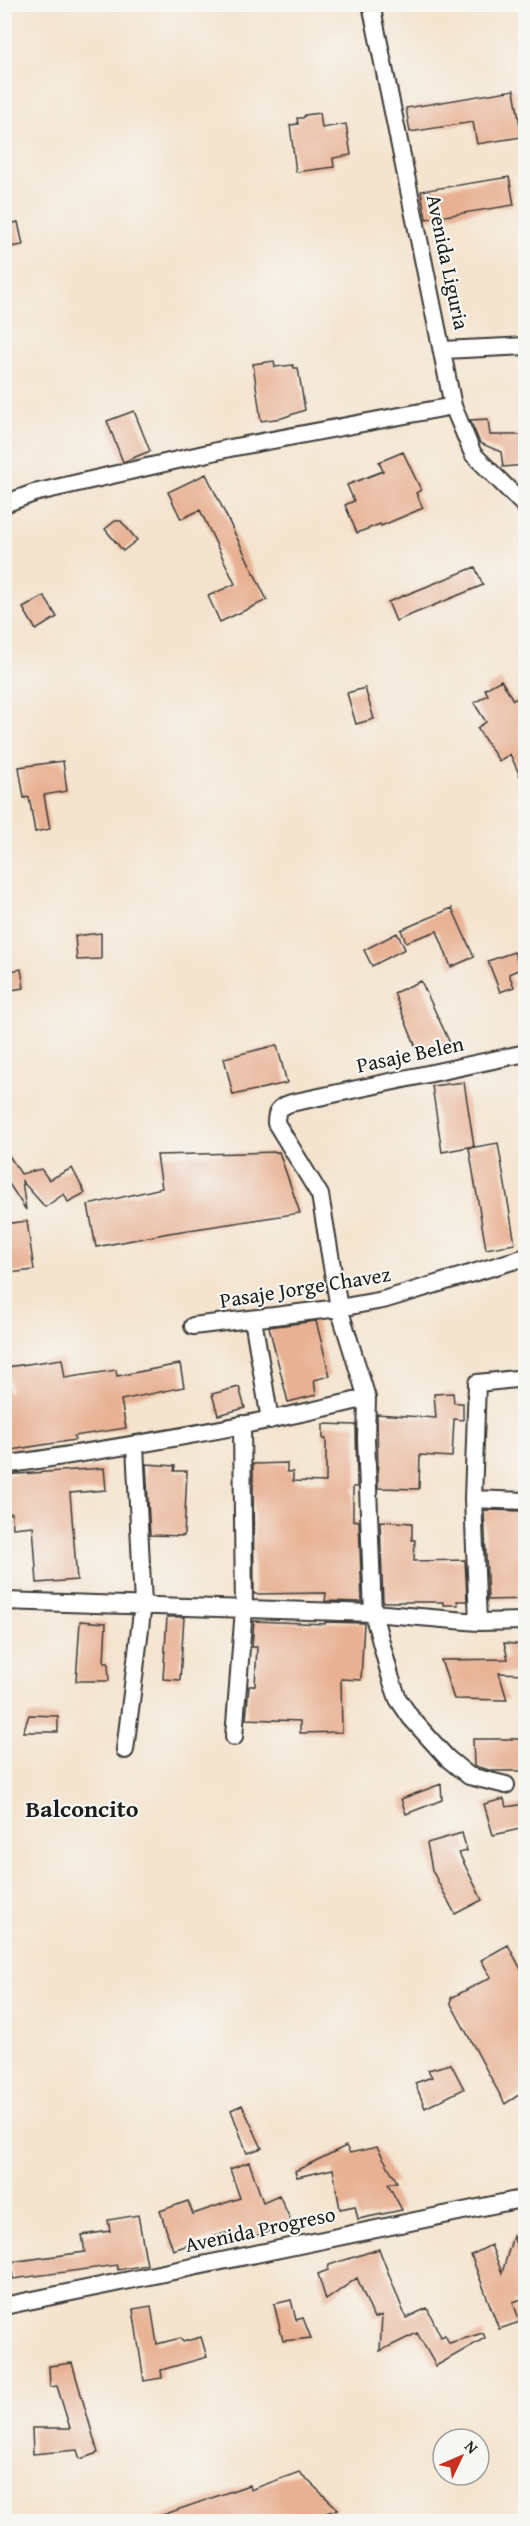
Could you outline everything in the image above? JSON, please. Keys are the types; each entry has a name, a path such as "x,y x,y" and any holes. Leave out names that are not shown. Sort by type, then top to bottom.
{"street":[{"name":"Avenida Liguria","path":"371,4 453,406 473,454 525,507"},
{"path":"443,350 525,346"},
{"path":"4,504 34,493 230,448 453,406"},
{"name":"Pasaje Belen","path":"339,1308 320,1195 276,1123 276,1114 281,1106 525,1053"},
{"name":"Pasaje Jorge Chavez","path":"193,1326 339,1308 383,1300 525,1257"},
{"path":"339,1308 367,1398 372,1613 398,1699 411,1718 447,1758 469,1776 506,1785"},
{"path":"253,1319 270,1420"},
{"path":"478,1622 473,1499 477,1383 525,1381"},
{"path":"4,1465 135,1446 270,1420 367,1398"},
{"path":"234,1737 244,1609 243,1425"},
{"path":"125,1750 143,1604 135,1446"},
{"path":"473,1499 525,1501"},
{"path":"4,1601 372,1613 478,1622 525,1621"},
{"name":"Avenida Progreso","path":"4,2306 525,2198"}],"building":[{"path":"514,90 522,137 477,144 473,122 410,132 406,108"},
{"path":"320,113 322,128 346,124 351,155 333,158 334,167 296,172 290,125 298,124 297,118"},
{"path":"509,177 514,205 426,219 421,191"},
{"path":"18,222 23,245 4,248 4,225"},
{"path":"274,361 275,367 293,365 294,368 298,368 305,410 282,418 261,421 253,364"},
{"path":"134,411 150,451 123,462 107,421"},
{"path":"488,419 490,435 525,435 525,465 503,467 501,452 480,443 470,420"},
{"path":"403,452 421,490 416,493 423,508 381,526 380,524 357,533 345,505 354,501 347,485 383,471 379,462"},
{"path":"206,474 267,600 220,622 208,596 235,584 200,510 181,519 168,492"},
{"path":"115,521 121,521 137,540 123,551 105,529"},
{"path":"475,567 483,585 396,621 388,602"},
{"path":"44,596 57,617 36,630 23,608"},
{"path":"501,680 513,700 525,695 525,787 510,754 499,761 477,728 486,722 474,703 488,695 485,689"},
{"path":"365,688 374,719 356,724 347,693"},
{"path":"63,761 67,791 44,795 50,829 35,832 29,797 24,798 19,767"},
{"path":"452,908 474,957 451,967 437,931 406,942 401,930"},
{"path":"101,933 101,959 77,960 75,936"},
{"path":"397,933 405,949 372,966 364,950"},
{"path":"514,952 520,969 509,974 514,987 500,992 488,961"},
{"path":"21,969 24,988 4,991 4,972"},
{"path":"421,981 450,1043 419,1055 394,993"},
{"path":"277,1045 287,1083 233,1095 224,1058"},
{"path":"464,1082 474,1146 442,1152 432,1086"},
{"path":"498,1143 515,1244 486,1249 469,1148"},
{"path":"4,1148 21,1174 41,1169 49,1180 72,1168 85,1193 68,1202 64,1194 45,1207 22,1181 26,1210 4,1176"},
{"path":"279,1152 300,1213 169,1233 96,1247 88,1205 162,1188 157,1155"},
{"path":"27,1221 34,1270 9,1273 4,1224"},
{"path":"316,1321 330,1376 314,1380 316,1395 288,1402 269,1327"},
{"path":"62,1359 65,1378 116,1370 117,1376 180,1364 184,1387 121,1400 126,1428 74,1436 75,1440 4,1451 4,1392 11,1391 7,1367"},
{"path":"239,1387 245,1408 218,1415 212,1394"},
{"path":"453,1393 454,1403 463,1403 463,1420 454,1419 452,1457 420,1455 419,1489 378,1488 377,1414 436,1418 434,1394"},
{"path":"323,1424 356,1425 357,1487 353,1487 353,1520 359,1521 362,1602 325,1601 326,1593 254,1594 253,1464 287,1463 287,1472 293,1472 293,1481 326,1482 326,1439 323,1439"},
{"path":"146,1464 175,1466 174,1471 187,1471 184,1536 150,1535"},
{"path":"104,1468 106,1490 70,1493 77,1580 37,1583 33,1526 13,1528 12,1513 4,1514 4,1475"},
{"path":"484,1510 525,1511 525,1599 488,1600"},
{"path":"380,1521 412,1523 412,1540 415,1540 414,1561 465,1560 467,1601 457,1601 458,1605 443,1605 443,1602 383,1602"},
{"path":"167,1617 184,1617 180,1680 163,1679"},
{"path":"80,1621 106,1623 104,1663 108,1663 109,1681 76,1681"},
{"path":"254,1621 364,1623 361,1680 341,1679 342,1732 300,1733 300,1721 246,1719 249,1686 255,1686 257,1647 252,1647"},
{"path":"504,1643 525,1645 525,1674 499,1673 507,1700 454,1699 441,1660 508,1659"},
{"path":"29,1715 58,1716 58,1732 23,1732"},
{"path":"473,1739 522,1739 522,1771 493,1771 474,1766"},
{"path":"441,1784 442,1800 406,1814 401,1799"},
{"path":"504,1799 506,1807 525,1804 525,1828 493,1835 484,1804"},
{"path":"462,1833 467,1851 459,1853 482,1900 455,1914 432,1870 427,1843"},
{"path":"508,1945 525,1977 525,2091 505,2104 451,2004 451,1998 491,1977 481,1960"},
{"path":"451,2064 464,2089 425,2108 415,2083 432,2077 428,2070"},
{"path":"242,2105 262,2148 247,2153 231,2110"},
{"path":"346,2146 350,2153 377,2147 397,2182 388,2184 402,2210 358,2219 355,2206 340,2209 333,2169 297,2177 295,2171"},
{"path":"249,2162 263,2202 279,2195 292,2223 230,2245 226,2233 173,2250 160,2211 188,2201 193,2214 240,2198 230,2169"},
{"path":"138,2215 147,2265 118,2270 117,2265 13,2279 11,2262 85,2252 82,2235 110,2231 108,2220"},
{"path":"513,2236 525,2272 525,2298 513,2302 520,2322 499,2329 471,2255 491,2245 502,2273"},
{"path":"379,2249 406,2318 427,2308 441,2337 445,2335 449,2343 483,2333 485,2338 436,2366 417,2333 380,2351 382,2315 374,2318 357,2278 326,2300 318,2274 328,2270 329,2265"},
{"path":"291,2300 296,2320 303,2318 311,2338 283,2341 274,2304"},
{"path":"151,2306 157,2344 180,2338 183,2342 201,2337 207,2357 161,2370 162,2378 144,2381 133,2309"},
{"path":"72,2363 98,2453 80,2459 77,2450 33,2454 32,2428 70,2428 57,2386 50,2387 49,2366"},
{"path":"299,2472 338,2509 300,2522 151,2522 151,2519 249,2485 250,2490"}],"district":[{"name":"Balconcito","path":"82,1808"}]}
